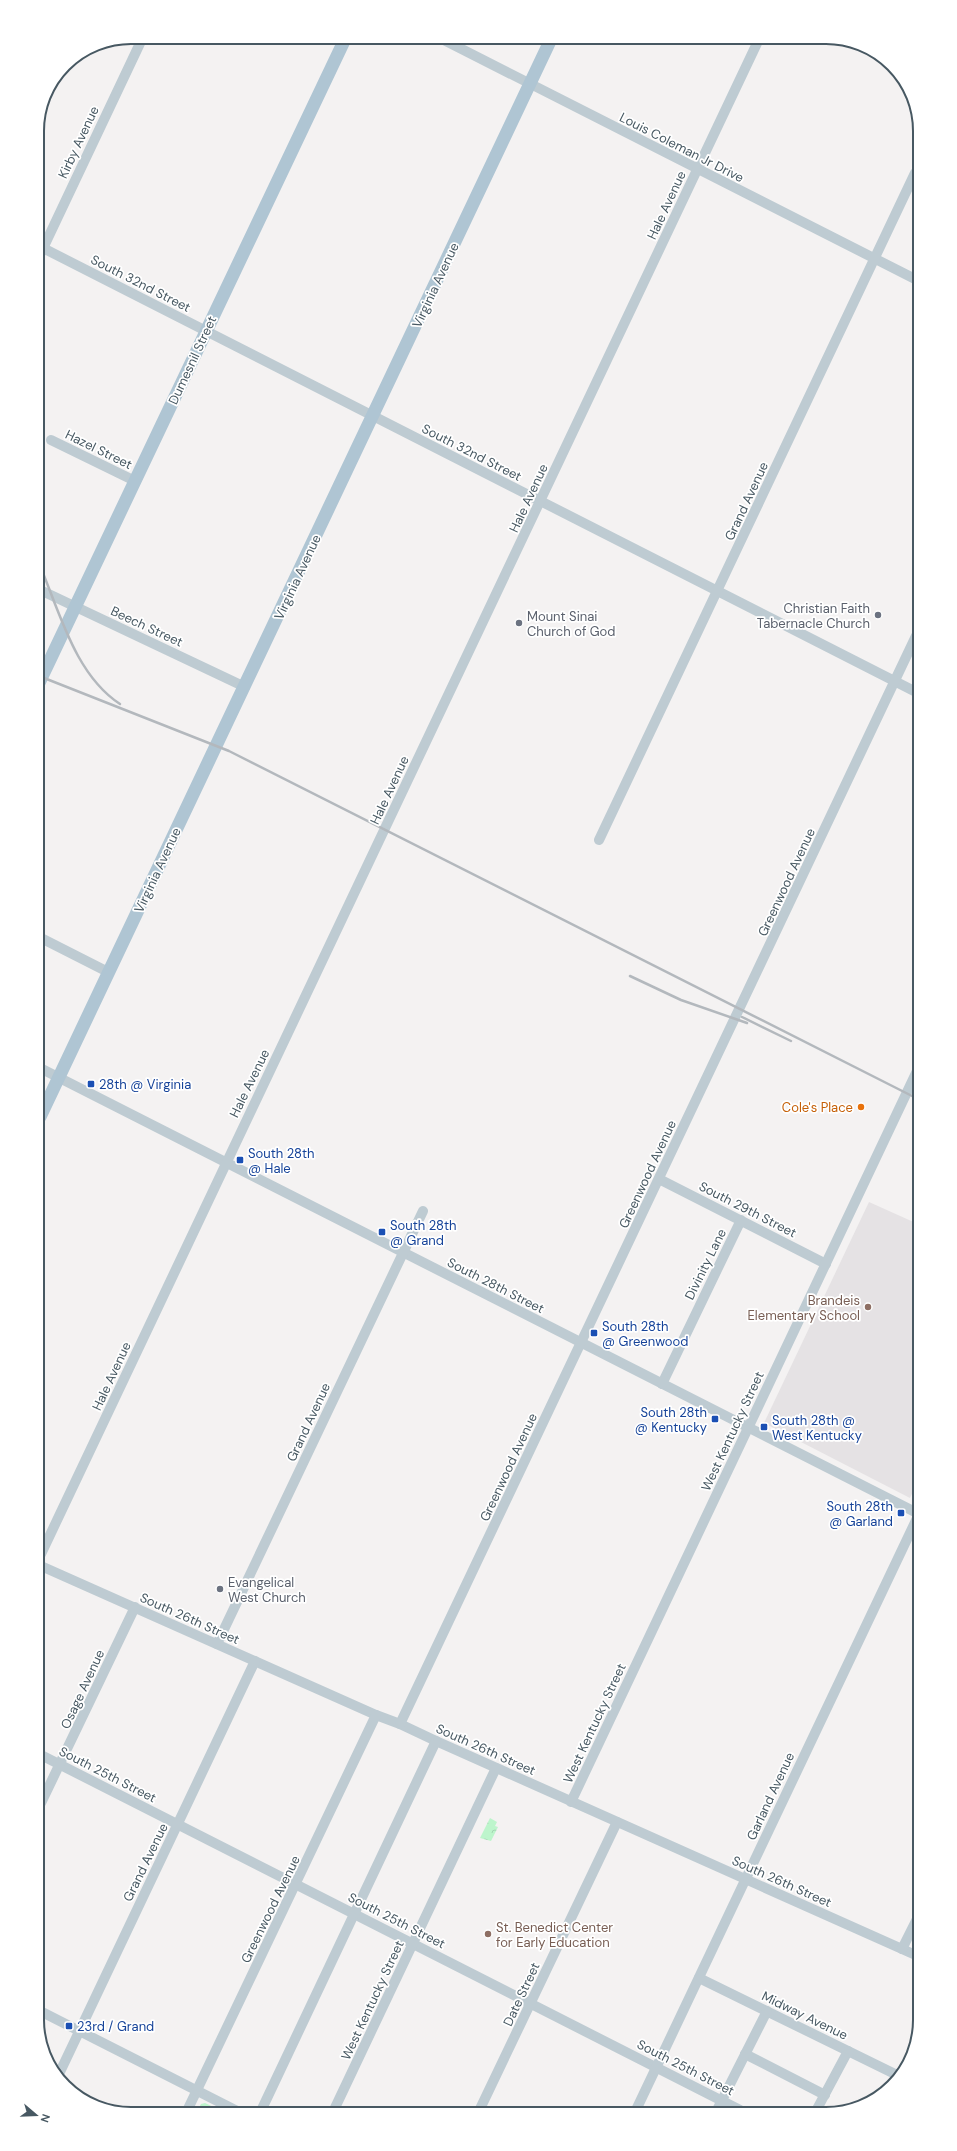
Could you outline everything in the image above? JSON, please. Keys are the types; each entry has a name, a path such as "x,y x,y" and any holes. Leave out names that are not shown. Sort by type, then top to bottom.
{"main road":[{"name":"Dumesnil Street","path":"44,672 343,44"},
{"name":"Virginia Avenue","path":"44,1109 374,416 549,44"}],"street":[{"name":"Kirby Avenue","path":"44,239 140,44"},
{"name":"Louis Coleman Jr Drive","path":"452,44 913,277"},
{"name":"Hale Avenue","path":"44,1548 225,1162 757,44"},
{"name":"Grand Avenue","path":"599,840 913,178"},
{"name":"South 32nd Street","path":"44,249 913,690"},
{"name":"Hazel Street","path":"51,440 135,481"},
{"name":"Beech Street","path":"44,592 244,687"},
{"name":"Greenwood Avenue","path":"400,1724 913,642"},
{"path":"44,940 108,972"},
{"name":"South 28th Street","path":"44,1070 913,1511"},
{"name":"West Kentucky Street","path":"571,1802 913,1081"},
{"name":"South 29th Street","path":"659,1178 826,1264"},
{"name":"Grand Avenue","path":"217,1644 423,1211"},
{"name":"Divinity Lane","path":"662,1384 741,1220"},
{"name":"Garland Avenue","path":"637,2107 913,1527"},
{"name":"South 26th Street","path":"44,1567 376,1715 400,1724 913,1954"},
{"name":"Osage Avenue","path":"44,1797 135,1607"},
{"name":"Grand Avenue","path":"61,2071 255,1661"},
{"name":"Greenwood Avenue","path":"189,2107 376,1715"},
{"path":"263,2107 436,1741"},
{"name":"South 25th Street","path":"44,1756 656,2067 719,2105"},
{"name":"West Kentucky Street","path":"335,2107 496,1768"},
{"name":"Date Street","path":"481,2107 617,1822"},
{"path":"902,1950 913,1927"},
{"name":"Midway Avenue","path":"698,1978 894,2073"},
{"path":"719,2105 767,2011"},
{"path":"44,2013 229,2107"},
{"path":"818,2107 848,2051"},
{"path":"745,2054 825,2095"}],"shaded area":[{"name":"Brandeis Elementary School","path":"869,1202 913,1222 913,1492 910,1498 764,1423"}],"green space":[{"path":"490,1818 497,1822 495,1826 498,1827 491,1841 480,1838"},
{"path":"205,2103 213,2107 199,2107 201,2104"}],"railway":[{"path":"44,576 61,619 79,658 91,676 104,691 120,704"},
{"path":"44,678 229,751 913,1096"},
{"path":"630,976 681,1000 747,1023"},
{"path":"742,1017 791,1041"}],"place":[{"name":"Christian Faith Tabernacle Church","path":"878,615"},
{"name":"Mount Sinai Church of God","path":"519,623"},
{"name":"28th @ Virginia","path":"91,1084"},
{"name":"Cole's Place","path":"861,1107"},
{"name":"South 28th @ Hale","path":"240,1160"},
{"name":"South 28th @ Grand","path":"382,1232"},
{"name":"Brandeis Elementary School","path":"868,1307"},
{"name":"South 28th @ Greenwood","path":"594,1333"},
{"name":"South 28th @ Kentucky","path":"715,1419"},
{"name":"South 28th @ West Kentucky","path":"764,1427"},
{"name":"South 28th @ Garland","path":"901,1513"},
{"name":"Evangelical West Church","path":"220,1589"},
{"name":"St. Benedict Center for Early Education","path":"488,1934"},
{"name":"23rd / Grand","path":"69,2026"}]}
